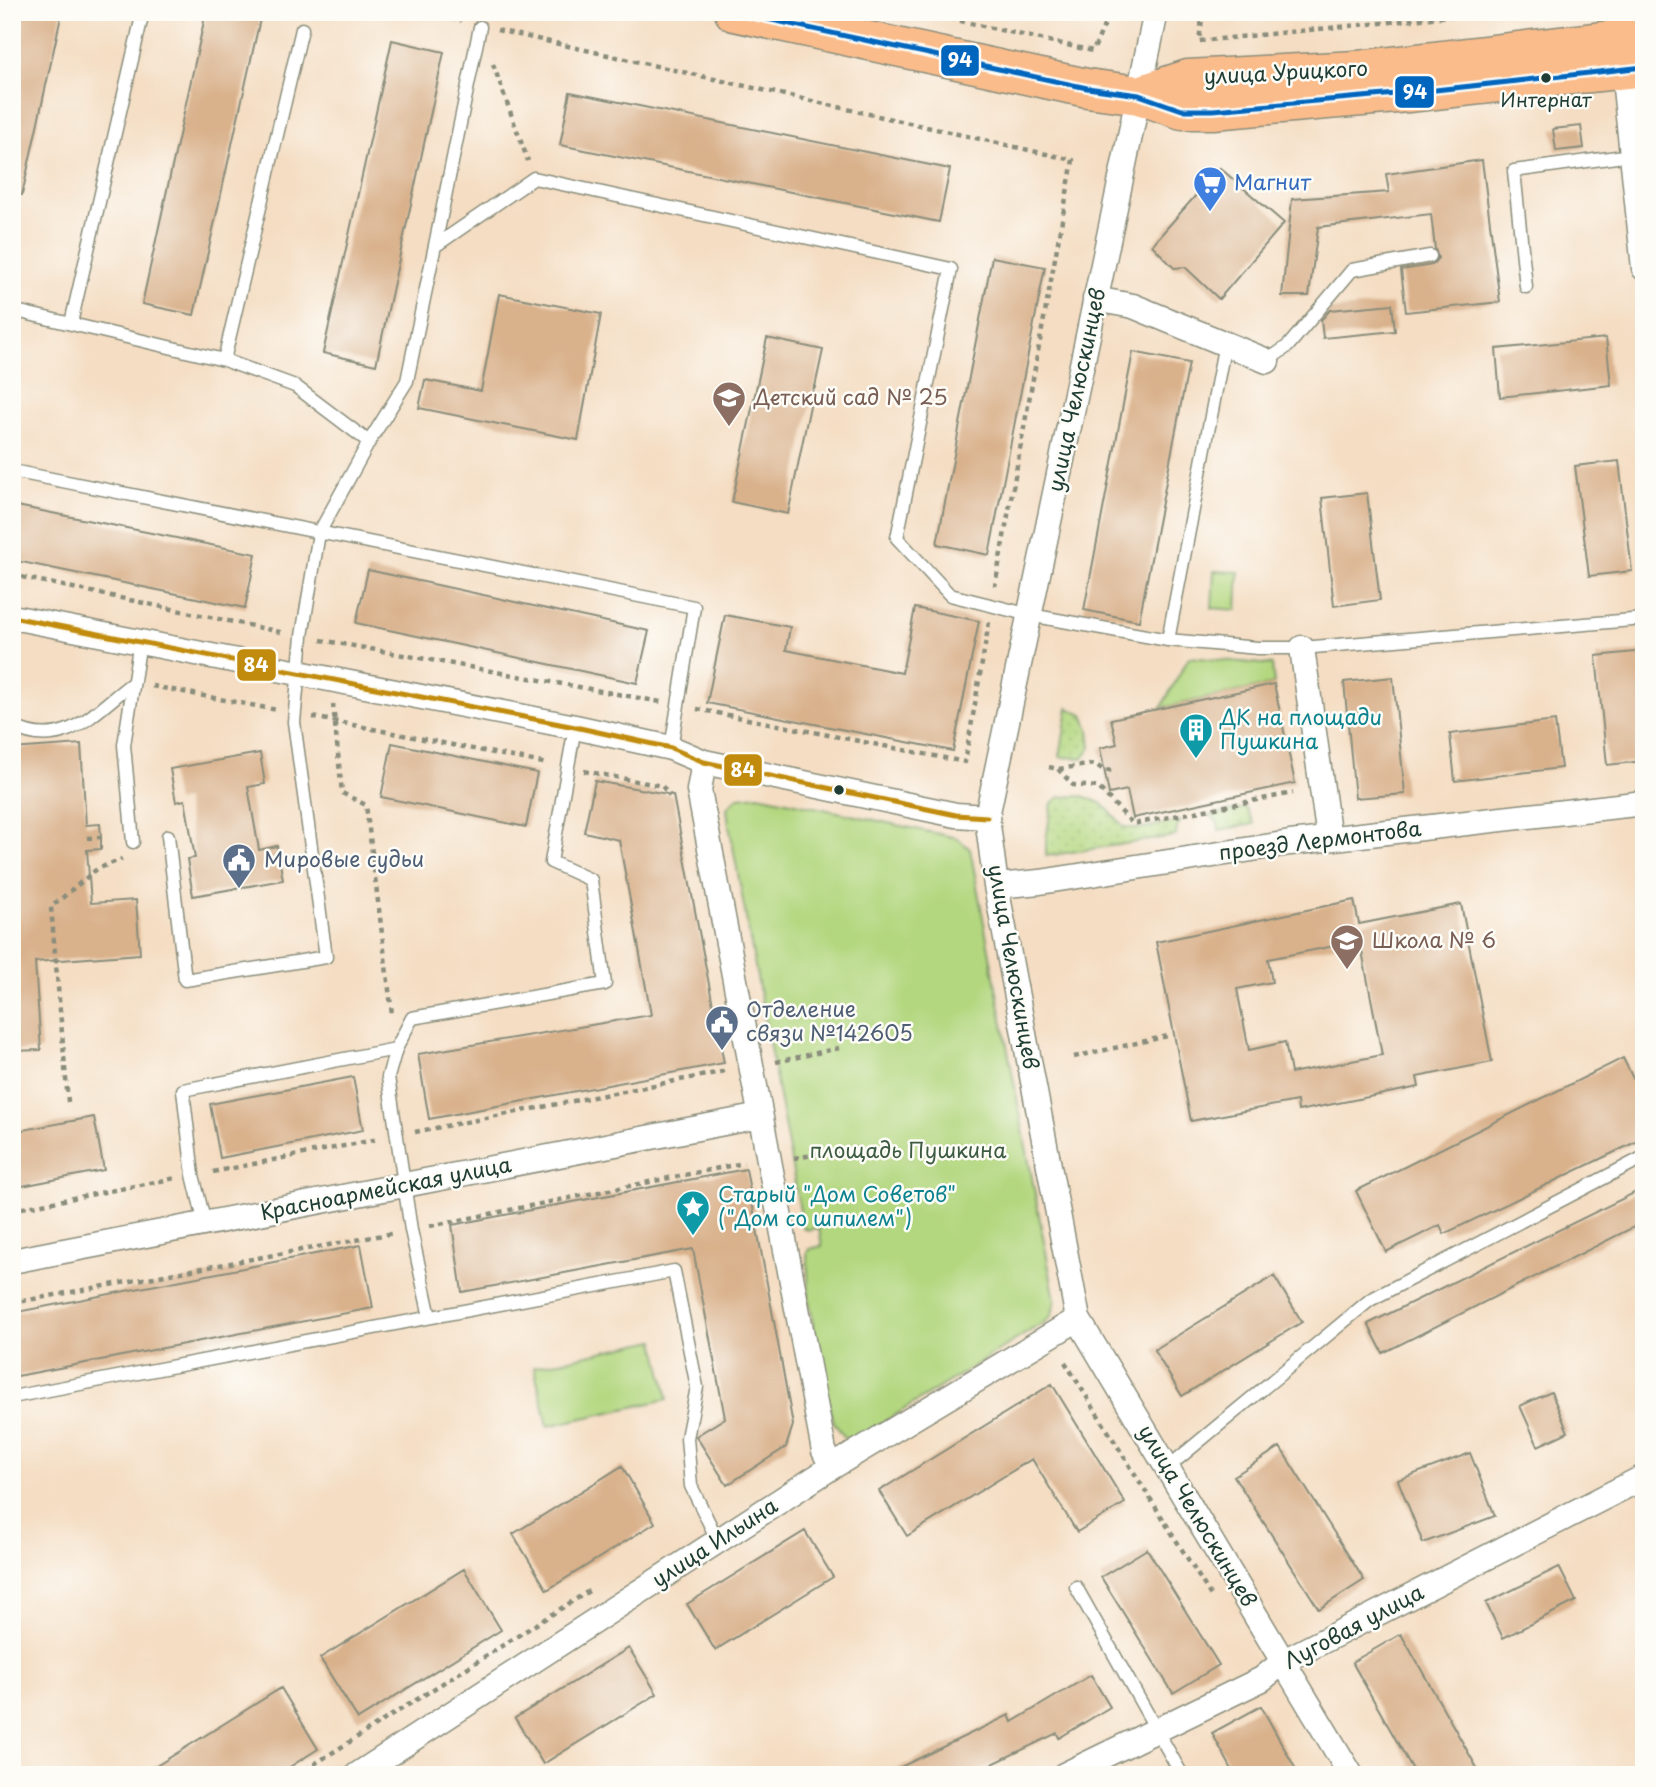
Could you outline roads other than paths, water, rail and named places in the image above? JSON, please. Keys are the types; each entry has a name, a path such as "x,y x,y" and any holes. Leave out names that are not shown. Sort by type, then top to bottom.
{"highway":[{"name":"улица Урицкого","path":"734,12 1073,85 1139,96 1182,110 1213,110 1408,93 1633,68"},
{"name":"улица Урицкого","path":"1139,96 1188,79 1357,69 1644,36"}],"street":[{"name":"улица Челюскинцев","path":"1156,12 987,817 996,886 1078,1319 1351,1775"},
{"path":"1633,68 1631,155 1644,268"},
{"path":"1096,299 1133,306 1267,361"},
{"path":"12,617 575,727 671,748 704,762 956,815 987,817"},
{"path":"1302,648 1329,838"},
{"path":"704,762 699,790 824,1451 832,1467"},
{"name":"проезд Лермонтова","path":"996,886 1040,882 1329,838 1644,803"},
{"name":"Красноармейская улица","path":"12,1261 760,1116"},
{"name":"улица Ильина","path":"357,1775 832,1467 1078,1319"},
{"name":"Луговая улица","path":"1064,1775 1262,1679 1284,1661 1644,1477"}],"lane":[{"path":"71,323 143,12"},
{"path":"168,836 185,979 326,957 294,722 302,636 319,533 369,442 407,382 480,27"},
{"path":"224,360 302,29"},
{"path":"1526,287 1514,171 1631,155"},
{"path":"435,246 534,178 951,269 897,538 950,595 1030,615 1168,640 1258,648 1302,648 1644,619"},
{"path":"1267,361 1288,346 1352,270 1430,256"},
{"path":"12,310 224,360 295,386 369,442"},
{"path":"1168,640 1225,344"},
{"path":"12,471 694,607 671,748"},
{"path":"133,842 124,745 140,642"},
{"path":"12,726 27,734 60,735 74,728 134,682"},
{"path":"430,1317 411,1230 388,1077 396,1049 412,1018 605,984 591,880 551,862 575,727"},
{"path":"205,1224 193,1175 183,1090 396,1049"},
{"path":"1167,1468 1370,1300 1644,1157"},
{"path":"12,1397 674,1271 696,1387 687,1438 691,1486 718,1541"},
{"path":"1076,1587 1182,1775"}],"place":[{"name":"Интернат","path":"1546,78"},
{"name":"Магнит","path":"1210,213"},
{"name":"Детский сад № 25","path":"729,428"},
{"name":"ДК на площади Пушкина","path":"1196,760"},
{"name":"Мировые судьи","path":"239,890"},
{"name":"Школа № 6","path":"1347,971"},
{"name":"Отделение связи №142605","path":"722,1052"},
{"name":"Старый \"Дом Советов\" (\"Дом со шпилем\")","path":"693,1237"}],"park label":[{"name":"площадь Пушкина","path":"908,1151"}]}
